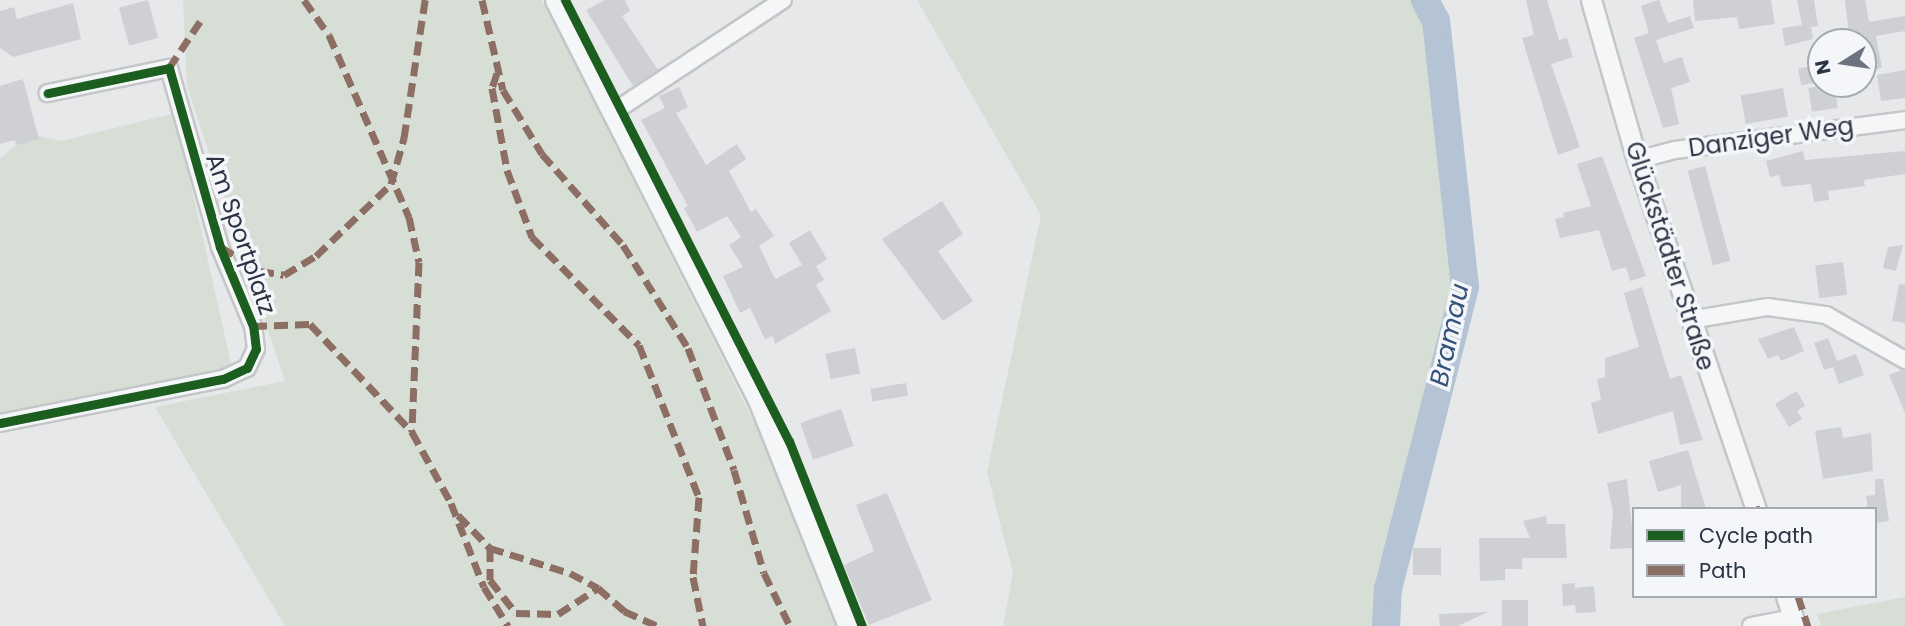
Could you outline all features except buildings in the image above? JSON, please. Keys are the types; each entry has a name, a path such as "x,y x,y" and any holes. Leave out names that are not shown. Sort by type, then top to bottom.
{"street":[{"path":"555,0 763,410 848,626"},
{"path":"612,113 783,0"},
{"name":"Glückstädter Straße","path":"1591,0 1637,160 1755,507"},
{"name":"Am Sportplatz","path":"0,423 223,379 247,368 257,349 253,326 220,247 169,68 48,93"},
{"name":"Danziger Weg","path":"1637,160 1675,150 1905,120"},
{"path":"1690,320 1768,307 1826,315 1905,360"},
{"path":"1751,626 1795,622 1787,598"}],"shaded area":[{"path":"183,0 542,0 765,444 835,626 285,626 155,407 285,381 187,86"},
{"path":"917,0 1422,0 1433,23 1462,287 1383,587 1381,626 1003,626 1013,573 987,472 1041,215"},
{"path":"175,113 232,368 0,414 0,159 16,145 39,136 62,141"},
{"path":"1905,597 1905,626 1821,626 1817,614"}],"waterway":[{"name":"Bramau","path":"1386,626 1388,589 1465,287 1436,21 1425,0"}],"marked path":[{"path":"304,0 329,35 409,217 419,262 412,432"},
{"path":"221,247 260,271 284,275 316,256 391,184 404,138 425,0"},
{"path":"482,0 503,90 542,154 623,245 688,348 734,470 764,573 790,626"},
{"path":"169,68 201,20"},
{"path":"497,73 492,88 507,170 532,237 639,345 699,497 693,577 703,626"},
{"path":"253,326 310,324 412,432 451,503 484,587 508,626"},
{"path":"458,515 490,548 490,580 516,613 558,614 598,588"},
{"path":"490,548 570,573 598,588 624,611 657,626"},
{"path":"1799,598 1808,626"}],"cycle path":[{"path":"565,0 789,441 862,626"},
{"path":"0,423 223,379 247,368 256,349 253,326 220,247 169,68 48,93"}]}
